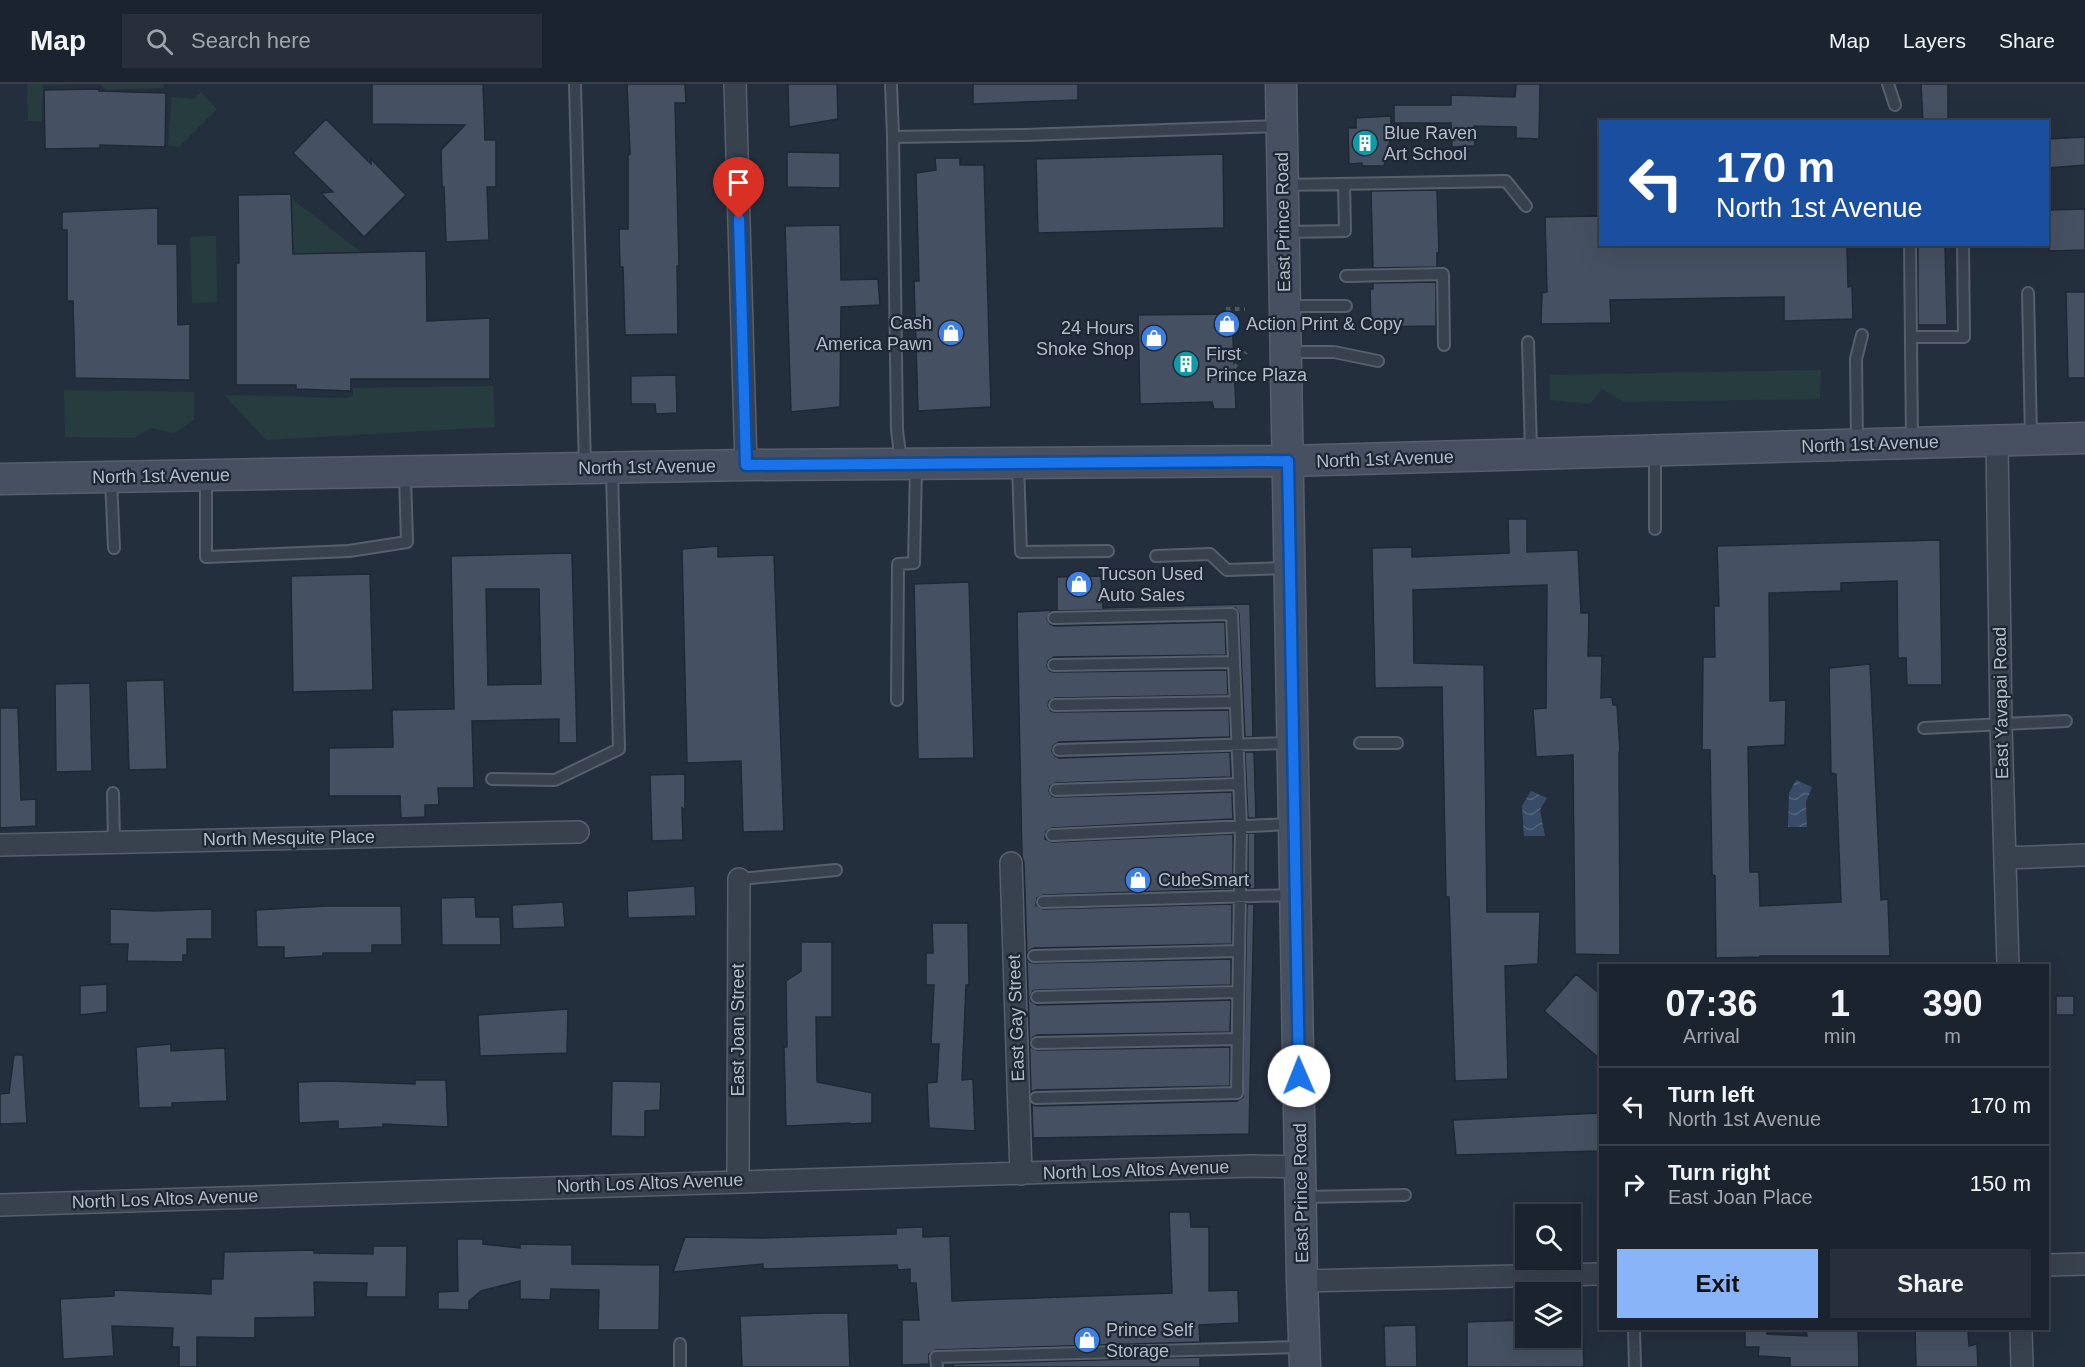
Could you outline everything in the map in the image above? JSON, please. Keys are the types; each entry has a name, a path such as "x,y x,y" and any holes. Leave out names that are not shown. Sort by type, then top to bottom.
{"main road":[{"name":"East Prince Road","path":"1281,84 1305,1357"},
{"name":"North 1st Avenue","path":"0,479 746,465 1288,461 2085,438"}],"street":[{"path":"735,84 746,465"},
{"name":"East Yavapai Road","path":"1997,440 2001,725 2008,964"},
{"name":"North Mesquite Place","path":"0,845 578,832"},
{"path":"2005,858 2085,855"},
{"name":"East Gay Street","path":"1011,863 1021,1173"},
{"name":"East Joan Street","path":"738,1180 739,879"},
{"name":"North Los Altos Avenue","path":"0,1205 738,1180 1252,1166 1301,1167"},
{"path":"2049,1265 2085,1264"},
{"path":"1302,1281 1599,1274"},
{"path":"2021,1330 2022,1367"}],"lane":[{"path":"492,779 555,780 619,749 598,469 575,84"},
{"path":"891,84 897,430 908,464 914,563 898,564 897,700"},
{"path":"1888,84 1895,105"},
{"path":"893,137 1281,126"},
{"path":"1282,185 1506,181 1526,206"},
{"path":"1283,232 1345,231 1344,184"},
{"path":"1910,246 1912,443"},
{"path":"1911,337 1964,337 1964,246"},
{"path":"1346,276 1443,274 1444,345"},
{"path":"2028,293 2031,439"},
{"path":"1285,306 1346,306"},
{"path":"1857,444 1856,359 1862,335"},
{"path":"1528,342 1531,454"},
{"path":"1286,352 1334,352 1378,361"},
{"path":"1655,451 1655,529"},
{"path":"1018,463 1021,552 1107,551"},
{"path":"206,476 206,557 349,551 407,542 405,472"},
{"path":"111,477 114,548"},
{"path":"1156,556 1210,554 1227,570 1290,567"},
{"path":"1036,1098 1237,1093 1240,826 1232,614 1054,618"},
{"path":"1054,665 1234,662"},
{"path":"1055,705 1236,702"},
{"path":"1924,728 2067,721"},
{"path":"1059,750 1293,743"},
{"path":"1359,743 1397,743"},
{"path":"1056,790 1239,784"},
{"path":"113,793 114,842"},
{"path":"1052,835 1295,824"},
{"path":"739,879 836,870"},
{"path":"1044,902 1296,895"},
{"path":"1034,956 1239,951 1239,954"},
{"path":"1037,997 1238,992"},
{"path":"1037,1043 1238,1039"},
{"path":"1301,1197 1405,1195"},
{"path":"1634,1330 1635,1367"},
{"path":"680,1344 680,1367"},
{"path":"937,1367 936,1357 1305,1357"}],"path":[{"path":"1226,309 1245,309"},
{"path":"1234,368 1246,352"}],"green space":[{"path":"27,84 85,84 43,85 42,121 28,121"},
{"path":"99,84 163,84 164,88 106,90"},
{"path":"201,92 217,109 179,147 168,146 172,97 194,99"},
{"path":"291,198 361,252 324,253 326,307 293,263"},
{"path":"216,236 217,302 192,303 190,237"},
{"path":"1821,370 1820,399 1623,402 1602,389 1590,404 1550,400 1550,375"},
{"path":"493,386 495,427 266,440 224,395 347,398 353,396 353,388"},
{"path":"64,390 194,392 194,420 174,433 151,428 134,438 65,437"}],"water":[{"path":"1796,780 1812,787 1806,802 1807,827 1788,827 1789,793"},
{"path":"1531,791 1547,798 1540,810 1545,836 1524,836 1522,806"}],"building":[{"path":"372,84 483,84 485,140 496,140 496,187 487,187 489,240 446,242 441,150 465,125 372,124"},
{"path":"627,84 685,84 686,103 675,103 679,266 677,266 678,334 625,335 623,267 620,267 619,229 628,229 628,155 630,154"},
{"path":"788,84 837,84 838,119 789,127"},
{"path":"973,84 1078,84 1078,100 973,104"},
{"path":"1516,84 1540,84 1539,139 1516,138 1516,127 1474,126 1475,146 1452,147 1451,123 1394,123 1394,105 1451,105 1451,95 1515,97"},
{"path":"1921,84 1948,84 1948,120 1923,120"},
{"path":"99,89 99,91 166,93 165,147 100,145 100,148 45,149 44,90"},
{"name":"Blue Raven Art School","path":"1391,116 1391,137 1384,166 1349,164 1348,128 1356,128 1356,118"},
{"path":"326,119 371,164 371,159 406,195 364,237 321,193 333,192 293,153"},
{"path":"2085,137 2085,165 2049,168 2049,139"},
{"path":"787,152 840,153 840,188 787,187"},
{"path":"1223,154 1224,228 1038,233 1036,159"},
{"path":"935,158 960,158 960,165 984,165 991,407 918,411 914,281 919,281 916,173 936,170"},
{"path":"1437,190 1439,253 1437,253 1437,267 1373,268 1371,191"},
{"path":"291,194 293,254 426,251 427,321 490,318 490,379 351,379 351,391 296,389 296,385 236,385 238,195"},
{"path":"158,208 158,244 177,244 178,325 190,324 190,380 75,378 73,301 67,301 67,230 62,230 62,212"},
{"path":"2085,209 2085,250 2049,251 2049,210"},
{"path":"1599,216 1599,246 1847,246 1848,287 1852,286 1853,319 1784,321 1784,297 1610,300 1611,323 1541,324 1542,293 1547,292 1545,217"},
{"path":"840,225 841,280 878,279 880,305 841,307 840,407 791,412 785,226"},
{"path":"1918,246 1945,246 1947,325 1918,325"},
{"path":"1436,282 1436,326 1371,327 1370,289 1373,289 1373,283"},
{"path":"2066,292 2085,292 2085,378 2068,378"},
{"name":"First Prince Plaza","path":"1232,314 1236,409 1214,409 1212,402 1140,404 1138,315"},
{"path":"676,375 677,413 656,414 655,404 631,404 631,376"},
{"path":"1508,519 1527,519 1527,552 1578,550 1581,613 1589,613 1588,656 1602,656 1601,698 1612,697 1613,705 1617,705 1620,752 1620,955 1575,954 1573,755 1536,757 1533,709 1546,708 1547,585 1413,590 1414,663 1484,665 1487,912 1540,912 1538,964 1505,966 1508,1079 1455,1081 1449,897 1446,897 1442,687 1375,688 1372,548 1412,547 1412,557 1509,553"},
{"path":"1940,540 1942,685 1907,685 1906,658 1898,658 1897,581 1841,583 1841,591 1769,593 1770,701 1786,700 1785,745 1748,747 1750,872 1759,872 1760,906 1841,902 1836,774 1831,773 1829,668 1870,664 1881,900 1888,899 1890,956 1716,958 1710,750 1702,750 1703,657 1715,657 1714,606 1719,606 1717,546"},
{"path":"718,546 718,557 774,555 784,831 743,832 741,761 687,763 682,549"},
{"path":"572,553 577,743 559,743 559,719 472,721 474,788 438,788 439,805 425,805 425,817 401,818 400,796 329,796 329,748 393,747 392,710 454,709 451,556","holes":["486,589 539,589 541,684 488,685"]},
{"path":"370,574 373,690 293,692 291,576"},
{"path":"1101,576 1103,608 1250,604 1253,737 1245,737 1239,614 1236,608 1051,611 1047,619 1054,626 1225,622 1226,655 1054,657 1048,661 1047,666 1050,671 1054,672 1227,670 1228,695 1055,698 1049,701 1048,706 1051,711 1055,712 1229,710 1230,737 1059,742 1053,746 1052,751 1059,758 1230,752 1231,777 1056,783 1050,786 1049,791 1052,796 1056,797 1232,792 1233,819 1052,828 1046,831 1045,839 1052,842 1233,834 1233,889 1043,895 1037,898 1036,905 1043,909 1232,904 1232,944 1034,948 1027,955 1022,856 1017,612 1057,610 1057,577"},
{"path":"969,582 974,758 918,759 914,584"},
{"path":"164,680 167,769 129,770 126,681"},
{"path":"90,683 92,771 56,772 55,684"},
{"path":"0,708 18,708 21,800 36,799 36,826 0,828"},
{"path":"1245,752 1254,752 1256,818 1248,818"},
{"path":"685,774 685,810 682,808 683,840 652,841 650,775"},
{"path":"1248,833 1255,833 1255,889 1248,889"},
{"path":"695,886 696,916 628,918 627,891"},
{"path":"475,897 476,917 500,917 501,945 442,945 441,898"},
{"path":"563,902 565,927 513,929 512,905"},
{"path":"1247,904 1254,904 1249,1134 1033,1138 1032,1104 1036,1106 1237,1101 1243,1097"},
{"path":"326,906 401,906 402,945 372,945 372,953 323,953 323,956 284,958 284,947 257,947 256,910"},
{"path":"110,909 153,911 212,909 212,939 187,939 187,955 183,955 183,962 127,961 128,944 110,944"},
{"path":"932,923 968,923 969,985 966,985 962,1080 973,1079 975,1131 929,1128 927,1083 937,1082 939,1044 931,1044 934,985 926,985 926,953 933,953"},
{"path":"801,942 832,942 832,1017 816,1017 817,1082 872,1093 872,1123 786,1126 784,1047 787,1047 786,981 801,971"},
{"path":"1027,957 1030,962 1034,963 1231,959 1231,985 1037,990 1033,991 1030,997 1031,1001 1037,1005 1231,1000 1230,1032 1037,1035 1030,1043 1031,1047 1037,1050 1230,1047 1230,1086 1036,1090 1031,1092"},
{"path":"1576,974 1599,993 1599,1058 1544,1011"},
{"path":"107,984 107,1012 80,1015 80,986"},
{"path":"2056,996 2074,996 2074,1015 2056,1015"},
{"path":"568,1009 567,1053 480,1056 478,1015"},
{"path":"171,1044 171,1051 225,1048 227,1101 172,1103 172,1107 139,1108 136,1047"},
{"path":"14,1055 23,1055 27,1123 0,1124 0,1094 9,1093"},
{"path":"415,1080 446,1080 448,1127 383,1124 383,1127 338,1129 338,1121 299,1123 298,1082 415,1084"},
{"path":"612,1081 661,1082 660,1110 645,1111 645,1137 611,1136"},
{"path":"1599,1113 1599,1151 1456,1155 1453,1120"},
{"path":"1169,1212 1190,1212 1191,1227 1209,1227 1209,1291 1238,1290 1239,1323 1199,1325 1200,1342 936,1350 929,1354 929,1364 902,1365 902,1320 919,1320 916,1283 910,1283 910,1269 898,1270 897,1265 763,1269 763,1264 673,1272 685,1237 763,1238 896,1234 896,1228 923,1227 923,1237 950,1236 952,1301 1172,1293"},
{"path":"457,1239 483,1239 483,1244 520,1248 520,1244 572,1245 572,1264 660,1265 659,1330 598,1330 599,1290 551,1289 550,1300 520,1299 520,1281 481,1291 469,1301 469,1310 438,1309 438,1292 458,1291"},
{"path":"373,1246 407,1246 406,1297 366,1297 367,1283 314,1282 315,1317 255,1318 255,1338 197,1337 197,1367 179,1367 179,1347 172,1347 173,1328 112,1326 114,1356 63,1359 60,1299 114,1296 114,1290 211,1294 211,1279 223,1279 224,1252 314,1250 314,1253 373,1254"},
{"path":"848,1313 850,1367 742,1367 740,1316"},
{"path":"1515,1320 1515,1348 1581,1348 1581,1338 1583,1338 1584,1367 1467,1367 1467,1322"},
{"path":"1416,1325 1417,1367 1385,1367 1384,1326"},
{"path":"1745,1330 1767,1330 1767,1334 1807,1336 1806,1330 1858,1330 1859,1367 1790,1367 1790,1358 1758,1356 1759,1347 1745,1347"},
{"path":"1915,1330 1968,1330 1969,1346 1977,1344 1978,1367 1916,1367"},
{"path":"1200,1357 1200,1367 953,1367 953,1364"}],"place":[{"name":"Blue Raven Art School","path":"1365,143"},
{"name":"Action Print & Copy","path":"1227,324"},
{"name":"Cash America Pawn","path":"951,333"},
{"name":"24 Hours Shoke Shop","path":"1154,338"},
{"name":"First Prince Plaza","path":"1186,364"},
{"name":"Tucson Used Auto Sales","path":"1079,584"},
{"name":"CubeSmart","path":"1138,880"},
{"name":"Prince Self Storage","path":"1087,1340"}],"route":[{"path":"739,219 746,465 1288,461 1299,1076"}]}
